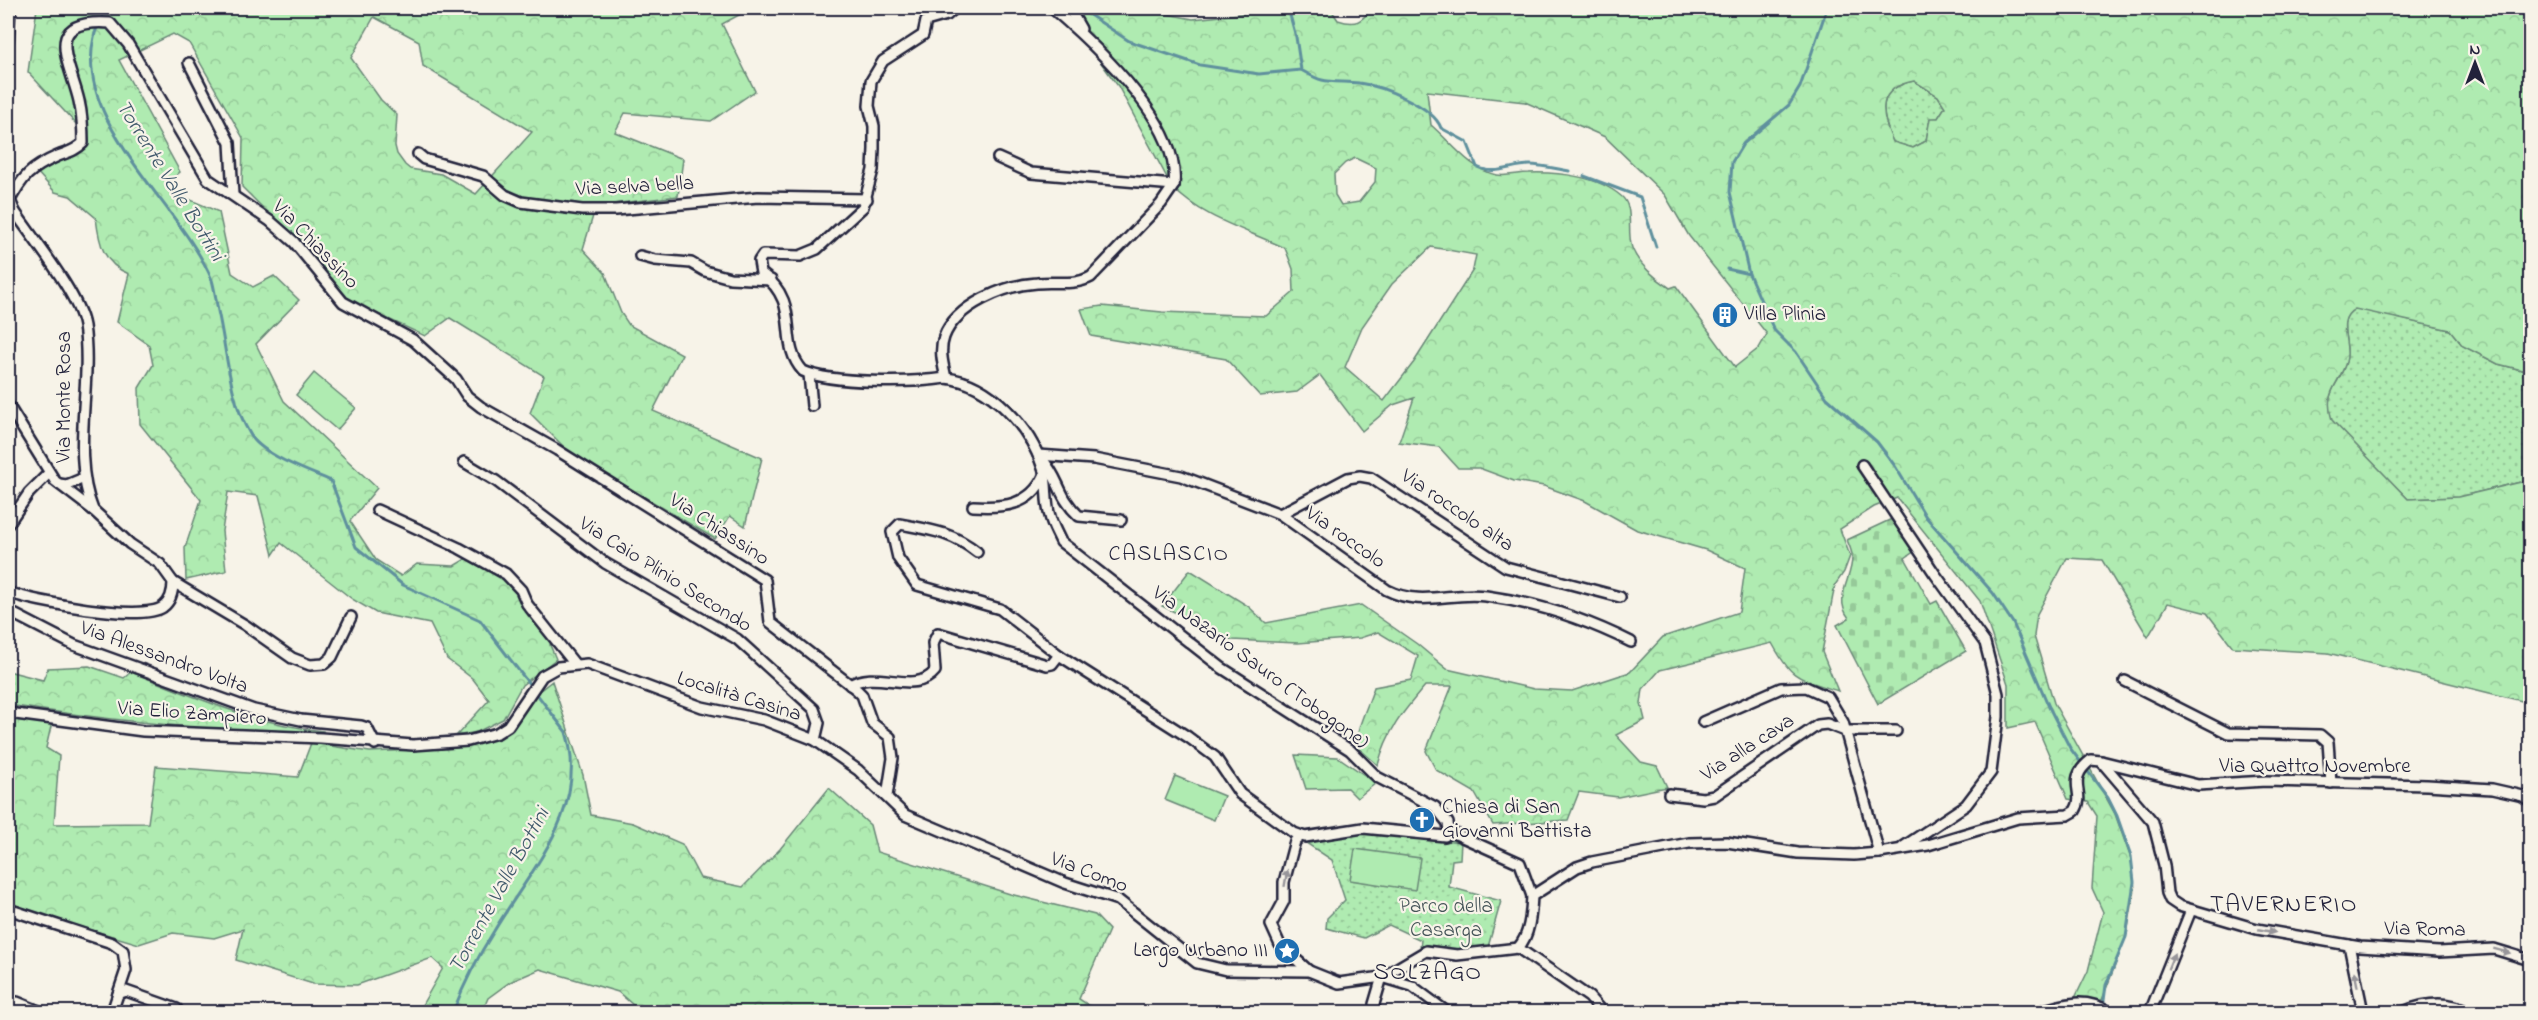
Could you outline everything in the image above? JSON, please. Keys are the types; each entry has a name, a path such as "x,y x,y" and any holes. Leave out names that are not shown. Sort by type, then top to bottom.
{"street":[{"path":"8,40 10,8"},
{"path":"813,406 809,374 803,371 793,356 787,311 782,294 771,280 761,273 760,257 768,254 800,256 817,249 863,207 873,170 874,126 869,94 876,71 892,54 918,39 926,21 947,15 955,8"},
{"path":"946,378 941,356 943,339 954,320 989,297 1013,288 1035,283 1081,282 1091,277 1161,204 1174,185 1172,158 1164,132 1147,107 1084,36 1052,8"},
{"path":"1069,8 1084,36"},
{"name":"Via Chiassino","path":"8,204 21,178 33,168 76,150 83,143 79,101 67,67 64,47 70,31 87,21 110,22 128,44 208,179 270,221 294,242 343,302 413,340 456,379 467,396 481,407 557,450 765,580 770,622 850,685"},
{"path":"189,63 230,143 233,195"},
{"name":"Via selva bella","path":"418,154 424,159 483,176 505,195 521,202 570,209 595,211 758,197 867,199"},
{"path":"998,158 1031,173 1174,185"},
{"name":"Via Monte Rosa","path":"8,196 15,212 76,304 84,327 84,478 93,510"},
{"path":"640,256 655,260 691,263 705,271 730,278 771,280"},
{"name":"Via Nazario Sauro (Tobogone)","path":"809,374 886,381 946,378 961,380 982,390 1015,419 1038,455 1045,474 1049,515 1061,542 1222,668 1342,744 1377,777 1435,807 1448,823 1449,831"},
{"path":"8,405 48,474 59,484 93,510 130,544 160,564 173,582 245,625 292,658 310,665 324,664 332,657 351,617"},
{"path":"1038,455 1051,469 1061,497 1079,516 1121,520"},
{"name":"Via roccolo","path":"1038,455 1094,459 1181,476 1280,514 1387,590 1403,598 1430,600 1470,596 1496,598 1552,610 1592,623 1631,642"},
{"name":"Via Caio Plinio Secondo","path":"464,462 496,481 605,563 737,639 814,709 819,723 815,740"},
{"path":"1862,465 1935,574 1985,643 1998,694 1998,717 1991,771 1966,805 1903,848"},
{"path":"8,524 29,493 48,474"},
{"path":"974,506 1005,506 1019,503 1038,489 1045,474"},
{"name":"Via roccolo alta","path":"1280,514 1348,478 1360,476 1371,478 1506,567 1620,597"},
{"path":"59,484 68,485 84,478"},
{"path":"377,510 459,548 506,574 521,590 527,604 574,663"},
{"path":"977,552 959,538 944,533 900,524 892,532 898,558 917,585 1000,609 1059,655 1188,737 1215,757 1240,794 1301,836"},
{"name":"Via Alessandro Volta","path":"8,592 77,607 113,612 143,612 162,608 171,596 173,582"},
{"name":"Via Alessandro Volta","path":"8,611 74,645 254,710 301,720 367,728 375,744"},
{"path":"887,796 893,746 890,737 872,723 862,695 850,685 859,680 874,678 910,682 927,678 935,671 933,647 938,633 1047,665 1052,664 1059,655"},
{"name":"Località Casina","path":"574,663 587,664 702,707 764,720 815,740 858,770 887,796"},
{"name":"Via Elio Zampiero","path":"8,713 143,731 344,739 375,744 413,746 483,738 508,726 542,676 558,667 574,663"},
{"path":"2125,681 2228,733 2320,735 2328,742 2331,783"},
{"path":"1703,722 1781,688 1806,687 1828,697 1845,731 1879,853"},
{"name":"Via alla cava","path":"1669,794 1710,798 1814,726 1827,724 1845,731 1896,731"},
{"path":"1532,896 1577,867 1689,843 1727,842 1798,853 1879,853 1929,845 2018,818 2068,815 2078,806 2076,788 2080,768 2096,760"},
{"name":"Via Quattro Novembre","path":"2096,760 2198,785 2266,781 2492,789 2523,796 2530,801"},
{"name":"Via Roma","path":"2096,760 2152,822 2170,900 2191,910 2257,929 2349,945 2429,952 2494,949 2530,960"},
{"name":"Via Como","path":"887,796 905,815 923,824 1065,883 1118,900 1197,963 1226,970 1309,971 1338,983 1382,977"},
{"path":"1309,971 1280,945 1271,925 1271,920 1284,902 1284,882 1295,841 1301,836 1363,828 1439,836 1445,836 1449,831 1520,863 1532,896 1531,916 1524,942 1518,948 1457,955 1426,951 1382,977 1374,1004 1375,1012"},
{"path":"8,909 112,943 123,951 126,970 112,1012"},
{"path":"2150,1012 2191,910"},
{"path":"2349,945 2362,1012"},
{"path":"1518,948 1589,997 1602,1012"},
{"path":"1382,977 1412,986 1447,1012"},
{"path":"118,994 126,991 177,1009"},
{"path":"8,1004 17,1002 41,1012"},
{"path":"2036,1012 2071,1004 2093,1003 2109,1012"},
{"path":"2403,1012 2431,1004 2446,1004 2469,1012"}],"green space":[{"path":"37,8 752,8 722,24 755,91 711,121 625,113 615,132 683,159 678,196 596,206 583,249 605,273 621,313 629,325 682,354 653,411 762,458 745,526 730,516 715,539 569,452 530,413 544,376 450,318 425,336 349,301 318,263 242,187 243,138 189,43 173,34 119,60 180,172 168,182 179,195 219,212 232,273 253,287 274,276 299,300 256,344 284,401 377,488 350,521 376,560 401,576 417,564 454,566 467,558 512,584 552,639 550,645 556,659 522,685 503,719 477,732 456,736 489,700 473,679 447,659 430,624 376,613 352,599 281,543 273,555 258,496 228,492 222,531 226,571 186,580 185,548 201,500 140,424 139,388 153,365 149,345 117,322 129,274 113,265 104,252 96,218 70,196 55,192 36,171 84,149 89,138 28,72","holes":["374,17 419,41 423,66 532,132 476,194 441,174 410,169 405,165 397,154 395,146 397,115 381,100 351,58"]},
{"path":"1057,8 1135,8 1193,19 1258,12 1256,8 1330,8 1338,20 1354,23 1365,17 1372,8 2530,8 2530,372 2498,364 2463,346 2450,330 2355,309 2346,319 2346,362 2329,402 2332,420 2408,499 2458,497 2529,480 2530,477 2530,703 2328,653 2233,647 2207,613 2168,603 2148,637 2102,560 2067,558 2037,614 2034,636 2054,703 2115,814 2131,859 2135,889 2127,934 2102,1000 2074,1000 2088,971 2103,912 2092,888 2097,816 2088,802 2068,799 2035,722 2008,728 2008,684 1980,601 1897,498 1874,507 1840,529 1850,556 1844,572 1835,585 1822,652 1838,691 1805,680 1791,671 1772,643 1660,670 1643,689 1641,704 1645,720 1616,735 1641,762 1657,766 1667,787 1618,797 1579,792 1568,820 1493,825 1474,792 1436,770 1426,751 1452,686 1425,686 1396,723 1378,765 1356,746 1361,723 1374,687 1411,680 1418,656 1378,632 1360,638 1298,643 1232,640 1162,606 1190,570 1248,606 1266,623 1361,605 1417,644 1447,669 1534,689 1572,691 1630,672 1663,637 1739,612 1745,568 1706,550 1637,530 1585,501 1544,486 1514,481 1479,468 1458,468 1439,447 1399,442 1414,398 1393,405 1362,431 1320,375 1297,392 1260,396 1226,359 1091,336 1081,309 1102,306 1162,312 1266,316 1294,292 1293,269 1285,248 1211,215 1184,198 1172,187 1118,86 1069,19","holes":["1914,81 1938,96 1945,107 1938,118 1930,118 1926,141 1913,148 1893,142 1885,121 1884,103 1887,96 1902,84","1427,91 1525,102 1605,137 1665,195 1689,236 1767,334 1759,348 1735,367 1676,286 1670,288 1648,271 1639,260 1630,242 1628,207 1621,196 1612,189 1589,180 1552,173 1501,175 1487,172 1461,155 1431,125","1355,158 1376,168 1375,182 1359,202 1341,205 1335,195 1334,174 1345,163","1431,247 1476,255 1473,270 1414,362 1384,401 1345,367 1362,327 1392,284"]},
{"path":"1914,81 1938,96 1945,107 1938,118 1930,119 1926,141 1913,148 1893,142 1885,121 1884,103 1893,89"},
{"path":"2355,308 2450,330 2463,346 2498,364 2530,372 2529,480 2458,497 2408,499 2331,420 2329,402 2346,361 2346,319"},
{"path":"314,373 356,408 337,430 296,395"},
{"path":"1896,517 1915,551 1905,558 1931,604 1937,601 1966,651 1878,704 1837,625 1849,618 1843,603 1852,556 1847,540"},
{"path":"89,666 124,678 131,672 249,716 298,728 323,731 323,734 165,725 8,705 8,671 43,680 48,668"},
{"path":"552,681 583,775 591,815 633,823 682,844 700,878 743,887 780,849 829,788 870,825 877,852 1010,894 1095,915 1109,930 1079,999 1099,1012 641,1012 618,992 540,969 510,982 488,998 482,1012 418,1012 443,968 432,958 357,985 313,984 236,960 243,929 214,938 173,933 139,944 8,905 8,717 52,722 46,748 59,756 54,824 148,823 156,766 298,777 311,743 370,752 453,748 455,742 513,726 534,695"},
{"path":"1295,755 1338,757 1376,783 1357,798 1347,788 1306,789"},
{"path":"1175,776 1224,796 1214,820 1165,800"},
{"name":"Parco della Casarga","path":"1363,831 1461,842 1460,859 1452,860 1449,887 1501,901 1488,947 1446,951 1420,948 1421,940 1389,925 1364,938 1326,928 1327,918 1345,900 1332,860 1303,841"},
{"path":"1355,849 1420,858 1415,890 1350,880"}],"waterway":[{"name":"Torrente Valle Bottini","path":"106,8 94,37 92,69 99,101 114,133 178,223 212,280 233,390 237,406 250,434 264,449 331,481 356,547 403,585 480,620 566,732 571,760 570,787 563,813 539,862 482,950 453,1012"},
{"path":"1079,8 1129,41 1200,65 1259,74 1301,70"},
{"path":"1288,8 1296,37 1301,70 1313,77 1369,85 1406,98 1428,112 1441,128 1467,142 1477,167 1497,170 1535,165 1569,171"},
{"path":"1827,8 1800,87 1789,105 1743,144 1732,162 1730,192 1749,274 1774,330 1796,352 1827,398 1877,442 1895,466 1926,517 1993,593 2013,623 2049,707 2070,748 2108,798 2117,816 2131,856 2134,882 2126,937 2106,985 2103,1008"},
{"path":"1584,176 1640,197 1656,247"},
{"path":"1727,269 1749,274"}],"place":[{"name":"Villa Plinia","path":"1725,315"},
{"name":"Chiesa di San Giovanni Battista","path":"1422,820"},
{"name":"Largo Urbano III","path":"1287,951"}],"district":[{"name":"CASLASCIO","path":"1169,555"},
{"name":"TAVERNERIO","path":"2284,905"},
{"name":"SOLZAGO","path":"1428,973"}]}
